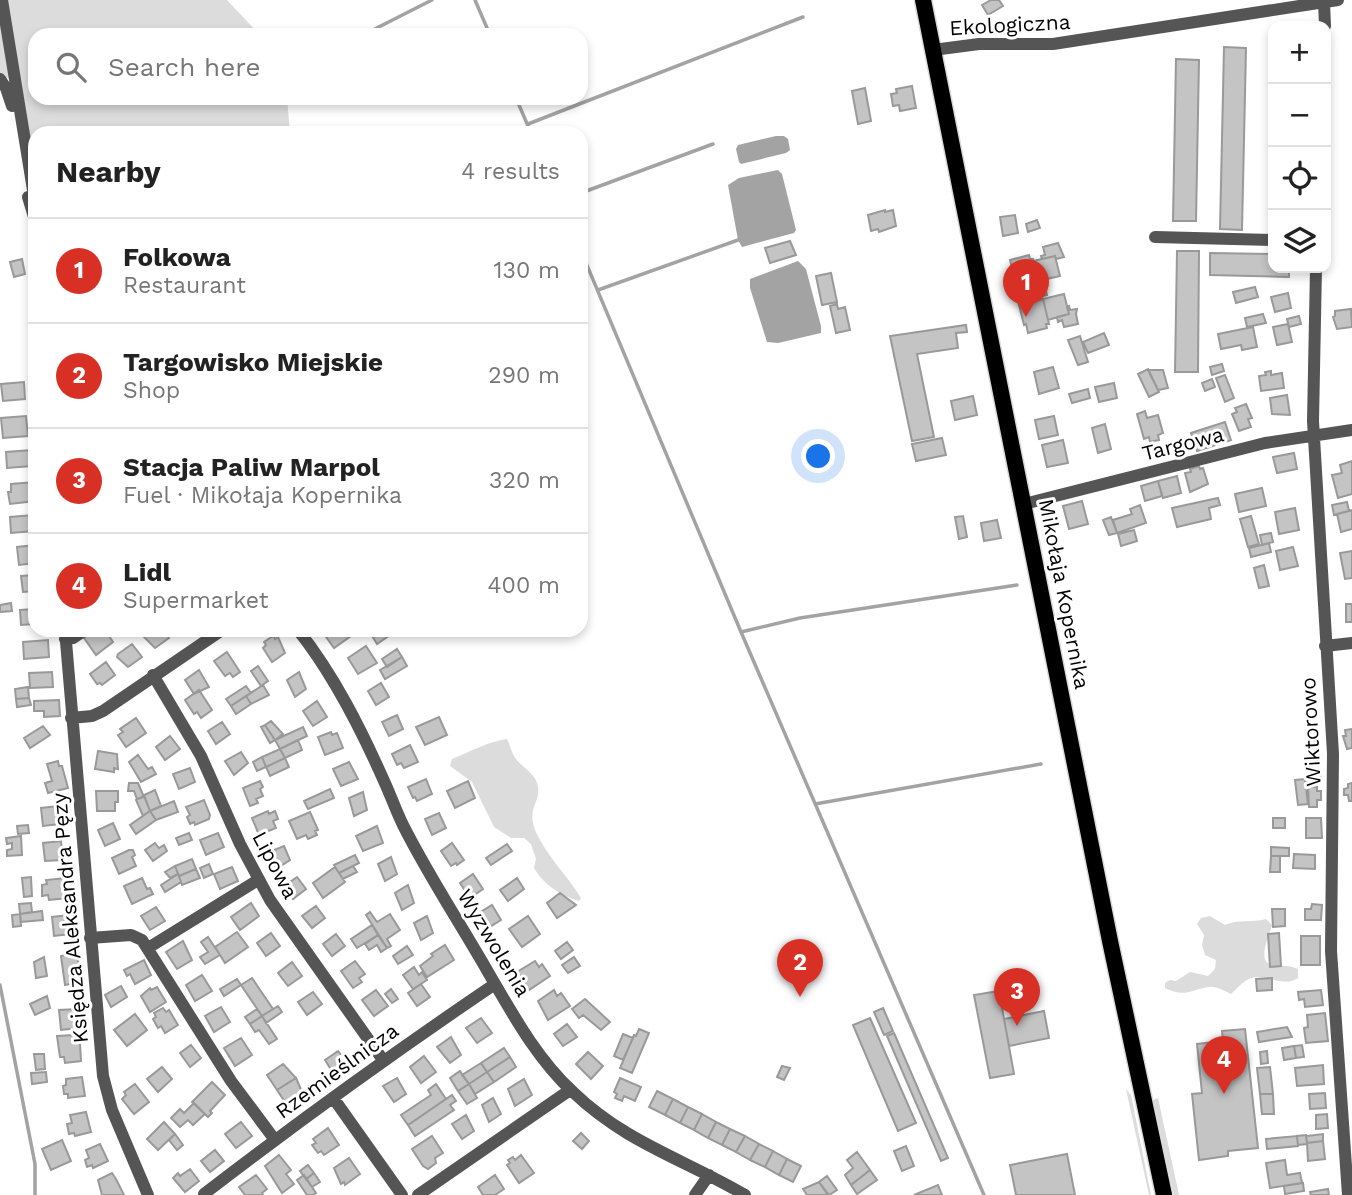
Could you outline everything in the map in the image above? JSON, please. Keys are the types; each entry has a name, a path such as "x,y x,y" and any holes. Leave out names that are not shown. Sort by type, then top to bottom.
{"main road":[{"name":"Mikołaja Kopernika","path":"923,0 1110,940 1164,1195"}],"street":[{"path":"2,0 28,159"},
{"path":"1326,21 1331,1"},
{"name":"Ekologiczna","path":"933,50 979,44 1053,44 1331,1"},
{"path":"0,79 11,99 17,147 28,192"},
{"path":"1155,237 1268,240"},
{"name":"Wiktorowo","path":"1316,273 1312,407 1333,754 1330,922 1348,1195"},
{"name":"Targowa","path":"1024,504 1265,443 1352,430"},
{"name":"Księdza Aleksandra Pęzy","path":"65,637 90,938 106,1092 148,1195"},
{"path":"71,718 103,712 211,637"},
{"name":"Wyzwolenia","path":"303,637 355,721 403,825 533,1044 570,1090 606,1121 745,1195"},
{"path":"1325,646 1352,643"},
{"name":"Lipowa","path":"153,675 201,756 258,880 288,929 383,1060"},
{"path":"148,948 258,880"},
{"path":"90,938 131,935 142,940 231,1081 275,1140"},
{"name":"Rzemieślnicza","path":"204,1194 383,1060 495,984"},
{"path":"418,1195 570,1090"},
{"path":"334,1099 402,1195"},
{"path":"695,1195 709,1175"}],"shaded area":[{"path":"0,0 227,0 253,28 28,28 28,105 288,105 289,126 28,126 20,76 0,79"},
{"path":"776,136 788,139 790,150 741,164 739,162 736,149 738,145"},
{"path":"778,170 782,174 796,230 794,233 742,247 738,240 728,185 739,178"},
{"path":"798,261 806,269 821,333 778,343 767,342 750,288 750,279"},
{"path":"507,739 515,757 537,783 538,795 532,815 535,830 544,848 581,898 579,901 559,893 542,879 534,868 536,859 531,844 524,838 511,838 494,827 472,782 450,766 452,759 487,744"},
{"path":"1210,916 1225,925 1266,919 1272,925 1265,949 1265,960 1274,965 1298,969 1298,978 1285,982 1255,977 1244,982 1231,994 1212,987 1183,993 1165,988 1165,983 1176,981 1190,972 1208,976 1215,969 1216,960 1205,955 1202,945 1204,935 1197,924 1201,918"},
{"path":"1126,1089 1131,1095 1151,1195 1149,1195"},
{"path":"1158,1098 1179,1195 1174,1195 1151,1101"}],"building":[{"path":"991,0 999,0 1003,6 988,15 982,5"},
{"path":"1224,47 1246,48 1242,230 1220,229"},
{"path":"1176,59 1199,60 1196,221 1173,221"},
{"path":"912,86 916,108 900,111 899,105 893,106 891,94 897,93 896,89"},
{"path":"865,88 871,121 858,124 852,91"},
{"path":"893,210 896,226 879,232 878,229 871,231 868,215"},
{"path":"1015,215 1018,233 1003,236 1000,217"},
{"path":"1037,220 1040,228 1028,232 1026,224"},
{"path":"790,241 796,255 770,263 765,248"},
{"path":"1058,243 1064,257 1042,259 1041,256 1045,255 1043,247"},
{"path":"1177,251 1199,251 1198,372 1175,372"},
{"path":"1210,253 1268,254 1268,273 1289,273 1289,277 1210,275"},
{"path":"1029,255 1030,259 1033,259 1037,285 1044,284 1047,295 1039,297 1040,300 1043,299 1049,324 1046,324 1047,328 1028,333 1010,269 1010,260"},
{"path":"1055,256 1060,276 1038,281 1033,261"},
{"path":"22,259 25,274 14,277 10,262"},
{"path":"831,273 837,302 822,305 816,276"},
{"path":"1255,287 1258,297 1236,303 1233,292"},
{"path":"1288,293 1291,308 1275,312 1271,297"},
{"path":"1064,294 1069,314 1048,320 1043,299"},
{"path":"837,304 838,309 845,307 850,330 836,333 830,306"},
{"path":"1069,306 1070,310 1077,309 1078,324 1064,327 1062,320 1058,322 1057,317 1069,314"},
{"path":"1351,309 1352,327 1337,329 1333,317 1335,311"},
{"path":"1263,314 1266,323 1247,327 1245,318"},
{"path":"1299,316 1301,324 1289,327 1287,319"},
{"path":"1288,324 1292,342 1277,345 1273,327"},
{"path":"966,325 967,332 956,333 958,348 917,354 934,437 912,441 890,336"},
{"path":"1253,327 1257,347 1242,350 1241,345 1221,349 1218,334"},
{"path":"1104,333 1109,345 1088,353 1083,342"},
{"path":"1080,336 1088,362 1078,365 1068,340"},
{"path":"1222,364 1224,371 1212,375 1210,367"},
{"path":"1053,367 1059,388 1039,394 1034,372"},
{"path":"1148,369 1159,392 1149,397 1138,374"},
{"path":"1148,370 1163,370 1168,388 1158,390"},
{"path":"1271,371 1271,375 1282,373 1284,388 1261,391 1259,376"},
{"path":"1225,375 1234,398 1225,402 1216,378"},
{"path":"1212,379 1215,387 1205,391 1202,383"},
{"path":"24,382 25,399 3,401 1,384"},
{"path":"1114,383 1117,398 1099,402 1095,387"},
{"path":"1088,389 1090,398 1072,403 1069,394"},
{"path":"1287,395 1290,415 1272,414 1270,398"},
{"path":"973,396 977,415 955,420 951,401"},
{"path":"1246,404 1252,418 1248,419 1251,427 1239,431 1232,414 1237,412 1235,408"},
{"path":"1145,411 1147,418 1158,415 1163,433 1158,435 1159,440 1150,442 1149,437 1144,439 1137,414"},
{"path":"26,416 28,436 3,438 1,418"},
{"path":"1054,416 1058,435 1039,439 1035,420"},
{"path":"1225,422 1231,440 1197,451 1191,433"},
{"path":"1105,424 1111,449 1098,453 1092,428"},
{"path":"942,438 946,455 916,461 912,444"},
{"path":"1063,440 1068,463 1047,467 1042,445"},
{"path":"28,450 28,466 7,468 6,452"},
{"path":"1294,453 1297,469 1277,473 1273,457"},
{"path":"1352,461 1352,494 1338,498 1332,475 1342,473 1340,465"},
{"path":"1199,466 1200,469 1203,468 1208,484 1190,492 1185,473"},
{"path":"1177,476 1181,493 1163,498 1158,481"},
{"path":"1158,481 1162,496 1145,501 1141,486"},
{"path":"28,483 28,502 10,504 8,492 11,492 11,484"},
{"path":"1262,488 1266,506 1239,512 1235,494"},
{"path":"1218,498 1220,505 1209,508 1211,519 1177,527 1172,508"},
{"path":"1082,501 1088,524 1069,529 1063,506"},
{"path":"1347,502 1349,511 1334,515 1332,505"},
{"path":"1140,505 1146,523 1117,533 1113,520 1132,514 1130,509"},
{"path":"1295,508 1299,530 1279,534 1275,512"},
{"path":"1352,510 1352,529 1341,532 1337,514"},
{"path":"28,515 28,532 11,533 10,517"},
{"path":"963,516 967,537 959,539 955,517"},
{"path":"1251,516 1259,544 1248,547 1240,519"},
{"path":"1111,517 1117,533 1109,535 1103,520"},
{"path":"997,520 1001,538 984,541 981,523"},
{"path":"1134,530 1137,541 1121,546 1118,534"},
{"path":"1271,533 1273,542 1262,545 1260,535"},
{"path":"1269,543 1271,552 1251,557 1249,548"},
{"path":"28,546 28,564 19,565 17,547"},
{"path":"1293,547 1298,566 1280,570 1276,551"},
{"path":"1352,551 1352,578 1345,579 1340,553"},
{"path":"1264,565 1269,586 1259,588 1254,568"},
{"path":"21,576 28,576 28,592 23,592"},
{"path":"11,603 12,611 0,612 0,605"},
{"path":"1346,604 1352,604 1352,622 1346,622"},
{"path":"28,609 28,624 21,625 20,610"},
{"path":"110,637 113,642 96,655 84,638"},
{"path":"144,637 168,637 169,638 155,648"},
{"path":"272,637 278,637 285,653 272,662 263,648 266,645 264,642"},
{"path":"326,637 350,637 334,648"},
{"path":"373,637 387,637 377,644"},
{"path":"48,640 49,657 24,659 23,642"},
{"path":"132,644 142,657 128,667 117,657"},
{"path":"366,646 377,663 358,674 348,658"},
{"path":"397,649 402,657 387,667 382,659"},
{"path":"227,652 240,672 233,677 230,673 225,676 214,661"},
{"path":"402,657 407,666 385,679 380,670"},
{"path":"106,662 115,675 102,685 97,684 90,674"},
{"path":"258,666 268,681 261,686 251,671"},
{"path":"199,670 209,687 194,694 185,680"},
{"path":"52,672 53,687 30,688 29,673"},
{"path":"299,672 306,689 295,697 287,680"},
{"path":"381,683 389,697 376,705 368,691"},
{"path":"263,685 269,695 251,704 246,696"},
{"path":"246,686 251,693 231,706 226,699"},
{"path":"28,687 29,698 16,699 15,689"},
{"path":"199,690 212,710 201,718 197,712 194,714 185,700"},
{"path":"246,696 251,704 236,714 231,706"},
{"path":"29,698 31,705 17,707 16,699"},
{"path":"59,700 60,716 44,717 44,711 34,711 34,701"},
{"path":"317,701 327,717 313,726 303,711"},
{"path":"397,715 403,729 389,736 382,722"},
{"path":"439,717 447,735 425,745 416,727"},
{"path":"136,718 146,733 126,747 118,735 123,732 120,729"},
{"path":"271,721 283,734 275,740 265,725"},
{"path":"222,722 230,734 216,744 208,731"},
{"path":"265,725 275,740 270,743 261,727"},
{"path":"43,726 50,735 30,748 24,738"},
{"path":"303,727 307,736 280,749 275,740"},
{"path":"1352,729 1352,748 1347,749 1343,736 1346,736 1345,730"},
{"path":"331,732 332,735 337,733 343,748 325,755 318,737"},
{"path":"170,736 180,749 165,760 156,747"},
{"path":"298,740 302,750 285,758 280,749"},
{"path":"410,745 418,762 404,768 401,763 397,765 392,754"},
{"path":"280,749 285,758 266,767 262,757"},
{"path":"98,751 117,754 118,769 114,768 114,772 95,769"},
{"path":"241,752 248,763 234,775 225,761"},
{"path":"138,755 148,769 152,767 156,774 141,782 129,762"},
{"path":"262,757 266,767 257,771 253,762"},
{"path":"285,758 289,767 270,776 266,767"},
{"path":"58,761 68,788 48,793 45,783 52,781 47,764"},
{"path":"349,762 358,779 341,786 333,769"},
{"path":"190,768 195,782 179,789 173,774"},
{"path":"1320,774 1321,783 1308,785 1307,776"},
{"path":"426,779 432,794 417,801 408,787"},
{"path":"1305,779 1308,804 1298,805 1295,780"},
{"path":"260,781 263,796 256,799 258,803 250,806 243,788"},
{"path":"468,781 475,798 455,808 447,791"},
{"path":"129,783 138,783 144,797 137,799 134,791 128,791"},
{"path":"1352,783 1352,801 1349,801 1348,795 1344,795 1344,789"},
{"path":"1308,787 1317,787 1317,791 1321,791 1321,800 1317,800 1317,807 1309,807"},
{"path":"330,789 334,798 308,809 304,801"},
{"path":"155,790 161,806 150,811 144,795"},
{"path":"96,791 118,791 115,811 97,811"},
{"path":"363,792 367,810 354,816 349,798"},
{"path":"144,796 150,811 143,816 136,800"},
{"path":"204,800 209,819 195,825 194,822 190,824 186,807"},
{"path":"174,801 178,812 156,820 150,811"},
{"path":"58,806 60,824 43,826 41,808"},
{"path":"150,811 156,820 136,834 130,825"},
{"path":"268,811 269,814 275,811 278,819 273,821 276,828 259,835 252,818"},
{"path":"310,812 318,830 315,831 317,835 308,839 306,835 297,839 289,821"},
{"path":"439,813 446,828 432,835 425,819"},
{"path":"1273,818 1285,818 1285,828 1273,828"},
{"path":"1306,818 1321,818 1322,838 1306,838"},
{"path":"113,823 120,839 105,846 98,830"},
{"path":"28,825 29,833 18,834 17,826"},
{"path":"377,826 383,843 363,851 356,836"},
{"path":"189,833 192,840 179,845 176,838"},
{"path":"218,833 224,847 206,855 200,840"},
{"path":"21,836 22,855 7,856 7,850 12,849 12,843 7,844 6,838"},
{"path":"61,841 63,860 45,861 43,843"},
{"path":"155,843 159,848 164,845 167,851 153,861 145,850"},
{"path":"452,843 464,860 451,866 441,851"},
{"path":"507,844 512,851 491,865 486,858"},
{"path":"284,846 290,860 276,869 269,852"},
{"path":"1271,847 1289,848 1289,856 1271,856"},
{"path":"133,850 135,855 132,857 136,866 119,874 112,858"},
{"path":"1294,854 1315,855 1315,869 1293,868"},
{"path":"355,855 359,863 339,873 334,865"},
{"path":"1271,856 1280,856 1280,872 1270,872"},
{"path":"391,857 397,874 385,881 378,864"},
{"path":"192,859 196,869 179,876 175,866"},
{"path":"209,864 213,874 204,878 200,868"},
{"path":"175,866 178,874 170,878 165,872"},
{"path":"353,866 357,872 343,879 339,873"},
{"path":"232,867 238,881 220,889 214,874"},
{"path":"335,867 345,882 323,898 313,883"},
{"path":"196,869 200,878 182,885 179,876"},
{"path":"178,874 181,882 165,892 161,885"},
{"path":"473,874 483,889 470,898 460,883"},
{"path":"31,877 32,896 24,897 22,878"},
{"path":"297,877 306,889 293,899 284,886"},
{"path":"65,878 68,898 49,900 48,895 42,896 42,885 47,884 46,880"},
{"path":"142,878 147,889 150,888 153,894 132,904 124,886"},
{"path":"517,878 524,889 508,901 500,890"},
{"path":"408,885 414,903 402,910 395,893"},
{"path":"560,893 576,905 557,918 547,903"},
{"path":"31,903 32,912 20,914 19,904"},
{"path":"251,903 259,916 240,930 231,917"},
{"path":"1312,904 1322,905 1321,920 1305,920 1305,909 1311,909"},
{"path":"492,905 501,920 488,928 479,913"},
{"path":"316,906 325,918 312,928 302,916"},
{"path":"156,907 165,921 150,930 141,916"},
{"path":"1272,909 1285,909 1285,926 1273,927"},
{"path":"42,911 43,920 21,922 20,914"},
{"path":"370,912 377,922 390,914 400,930 387,939 391,946 387,948 366,915"},
{"path":"20,914 21,926 13,927 12,915"},
{"path":"69,915 71,934 54,936 52,917"},
{"path":"427,916 433,933 421,940 414,923"},
{"path":"528,916 540,934 522,947 509,929"},
{"path":"372,925 378,935 357,948 351,939"},
{"path":"237,932 248,947 225,963 215,947"},
{"path":"271,933 280,946 266,956 257,943"},
{"path":"1279,933 1281,966 1270,967 1268,934"},
{"path":"336,934 345,946 332,956 323,944"},
{"path":"378,935 387,948 381,952 377,945 369,950 365,944"},
{"path":"1301,936 1320,936 1320,965 1301,965"},
{"path":"208,937 220,955 205,964 200,957 208,952 201,942"},
{"path":"183,941 192,960 177,969 166,952"},
{"path":"567,942 573,950 561,959 555,951"},
{"path":"445,945 454,960 427,977 420,966 433,956 431,954"},
{"path":"407,946 413,955 398,964 393,956"},
{"path":"77,953 81,982 65,985 61,956"},
{"path":"44,957 47,976 36,978 34,962"},
{"path":"574,957 580,966 568,973 562,965"},
{"path":"144,960 151,975 135,984 130,974 127,976 124,970"},
{"path":"355,961 365,974 359,978 362,982 353,988 341,971"},
{"path":"535,961 539,967 542,964 550,976 529,990 517,972"},
{"path":"292,962 302,976 288,986 278,973"},
{"path":"414,967 419,975 422,972 427,980 413,989 403,975"},
{"path":"202,975 212,991 195,1001 186,985"},
{"path":"252,978 273,1009 262,1016 241,985"},
{"path":"1272,978 1272,990 1257,991 1256,979"},
{"path":"237,979 241,985 224,996 220,989"},
{"path":"421,984 430,997 417,1006 408,993"},
{"path":"121,986 127,997 111,1007 105,995"},
{"path":"157,987 166,1002 150,1012 141,996 150,988 151,990"},
{"path":"391,989 398,999 392,1003 385,994"},
{"path":"376,990 388,1006 374,1016 362,1000"},
{"path":"554,990 557,996 561,993 570,1006 548,1020 538,1001"},
{"path":"1321,990 1323,1005 1305,1007 1304,999 1299,1000 1298,992"},
{"path":"999,991 1014,1074 990,1078 974,995"},
{"path":"313,992 322,1004 307,1015 298,1002"},
{"path":"47,996 50,1008 35,1015 30,1004"},
{"path":"585,999 610,1022 601,1030 583,1015 579,1018 572,1009"},
{"path":"278,1006 282,1012 266,1023 262,1016"},
{"path":"221,1007 230,1022 214,1032 205,1016"},
{"path":"163,1008 166,1012 169,1010 178,1025 165,1033 153,1019 156,1017 154,1013"},
{"path":"883,1008 893,1031 884,1035 874,1012"},
{"path":"77,1009 78,1028 61,1030 59,1010"},
{"path":"257,1009 262,1016 250,1024 245,1017"},
{"path":"1044,1011 1049,1038 1009,1046 1004,1019"},
{"path":"1325,1013 1328,1041 1306,1043 1304,1028 1308,1027 1307,1015"},
{"path":"135,1014 147,1030 127,1046 114,1030"},
{"path":"262,1016 277,1039 269,1044 259,1030 255,1032 250,1024"},
{"path":"481,1018 492,1033 477,1043 466,1028"},
{"path":"870,1018 916,1123 898,1131 853,1025"},
{"path":"567,1024 577,1037 563,1046 554,1034"},
{"path":"1287,1027 1292,1037 1259,1042 1257,1032"},
{"path":"639,1029 649,1033 632,1073 620,1068"},
{"path":"1245,1029 1258,1148 1228,1151 1228,1156 1199,1160 1192,1094 1202,1093 1197,1044 1223,1041 1222,1031"},
{"path":"894,1033 948,1158 941,1161 887,1036"},
{"path":"623,1034 633,1038 623,1060 614,1056"},
{"path":"74,1035 75,1043 80,1043 81,1061 65,1063 64,1057 60,1057 57,1036"},
{"path":"451,1037 461,1055 450,1063 437,1047"},
{"path":"241,1038 252,1055 235,1066 224,1048"},
{"path":"191,1045 201,1058 190,1067 180,1053"},
{"path":"1302,1045 1304,1057 1296,1058 1294,1046"},
{"path":"1294,1046 1296,1058 1284,1060 1282,1048"},
{"path":"504,1048 510,1057 487,1072 481,1063"},
{"path":"338,1051 346,1061 332,1071 325,1060"},
{"path":"1267,1051 1268,1063 1261,1064 1260,1052"},
{"path":"588,1052 603,1066 591,1079 576,1064"},
{"path":"34,1054 44,1054 45,1069 36,1070"},
{"path":"424,1056 436,1072 421,1083 410,1067"},
{"path":"510,1057 516,1067 494,1082 487,1072"},
{"path":"481,1063 487,1072 469,1084 462,1075"},
{"path":"283,1064 296,1078 277,1090 267,1075"},
{"path":"1323,1065 1324,1084 1297,1086 1295,1068"},
{"path":"782,1066 790,1068 784,1080 777,1077"},
{"path":"162,1067 172,1079 158,1092 147,1079"},
{"path":"1270,1067 1273,1094 1260,1094 1257,1068"},
{"path":"460,1071 469,1084 458,1091 450,1078"},
{"path":"46,1072 47,1082 32,1084 31,1073"},
{"path":"487,1072 494,1082 475,1094 469,1084"},
{"path":"82,1077 85,1096 68,1098 68,1094 64,1094 63,1086 66,1085 66,1079"},
{"path":"296,1078 303,1094 287,1105 277,1090"},
{"path":"397,1078 406,1094 394,1102 383,1086"},
{"path":"620,1078 641,1087 635,1101 624,1096 622,1101 615,1098 617,1094 614,1092"},
{"path":"524,1079 532,1095 515,1106 508,1089"},
{"path":"212,1082 225,1095 208,1117 192,1102"},
{"path":"135,1084 149,1102 134,1114 122,1099 126,1095 124,1092"},
{"path":"436,1084 446,1099 408,1125 401,1115 431,1095 428,1090"},
{"path":"469,1084 477,1098 467,1104 458,1091"},
{"path":"657,1091 673,1099 665,1115 649,1107"},
{"path":"1325,1093 1326,1108 1310,1109 1309,1094"},
{"path":"1260,1094 1273,1094 1274,1114 1262,1114"},
{"path":"452,1095 456,1101 450,1105 454,1110 415,1136 408,1125"},
{"path":"493,1098 501,1114 489,1122 482,1105"},
{"path":"673,1099 688,1107 680,1123 665,1115"},
{"path":"194,1103 205,1114 193,1125 188,1120 180,1127 171,1118 180,1109 184,1113"},
{"path":"688,1107 702,1114 694,1130 680,1123"},
{"path":"86,1112 91,1132 75,1136 74,1133 69,1134 67,1124 72,1123 70,1115"},
{"path":"702,1114 716,1122 708,1138 694,1130"},
{"path":"1327,1114 1328,1128 1316,1129 1316,1115"},
{"path":"466,1115 474,1131 462,1139 452,1124"},
{"path":"164,1122 175,1134 158,1150 147,1139"},
{"path":"241,1122 252,1136 236,1148 225,1134"},
{"path":"716,1122 730,1129 722,1145 708,1138"},
{"path":"328,1128 339,1145 324,1155 321,1151 318,1153 312,1145 316,1143 313,1139"},
{"path":"730,1129 745,1136 736,1152 722,1145"},
{"path":"581,1133 589,1141 582,1149 573,1141"},
{"path":"175,1134 183,1145 177,1150 169,1140"},
{"path":"1323,1134 1323,1141 1307,1143 1306,1136"},
{"path":"1306,1135 1307,1144 1298,1145 1297,1136"},
{"path":"432,1136 443,1153 435,1158 436,1163 428,1169 412,1149"},
{"path":"745,1136 759,1144 750,1160 736,1152"},
{"path":"1297,1136 1298,1146 1267,1149 1266,1139"},
{"path":"62,1140 71,1161 51,1170 42,1149"},
{"path":"1323,1141 1325,1159 1308,1161 1307,1143"},
{"path":"100,1144 108,1161 93,1168 92,1165 87,1167 85,1160 89,1158 86,1150"},
{"path":"759,1144 773,1151 765,1167 750,1160"},
{"path":"906,1146 914,1166 902,1171 894,1151"},
{"path":"215,1150 224,1161 210,1172 201,1161"},
{"path":"773,1151 787,1159 779,1175 765,1167"},
{"path":"857,1152 870,1170 851,1185 845,1175 853,1168 847,1160"},
{"path":"1067,1154 1075,1195 1016,1195 1010,1165"},
{"path":"279,1155 291,1170 286,1174 294,1184 282,1193 265,1166"},
{"path":"521,1155 534,1173 519,1183 507,1165 510,1163 508,1160 513,1157 515,1160"},
{"path":"349,1158 360,1174 345,1185 344,1182 341,1184 334,1168"},
{"path":"787,1159 801,1166 793,1182 779,1175"},
{"path":"1285,1160 1287,1175 1300,1173 1302,1183 1270,1188 1266,1163"},
{"path":"308,1165 314,1173 306,1179 300,1171"},
{"path":"190,1169 199,1181 185,1192 173,1178"},
{"path":"870,1170 877,1180 857,1194 851,1185"},
{"path":"112,1173 124,1195 102,1195 98,1180"},
{"path":"314,1173 320,1182 312,1187 306,1179"},
{"path":"256,1175 267,1189 263,1195 245,1195 239,1187"},
{"path":"304,1175 316,1193 313,1195 307,1195 297,1180"},
{"path":"495,1175 504,1189 495,1195 483,1195 478,1187"},
{"path":"827,1176 837,1190 829,1195 819,1182"},
{"path":"819,1182 828,1195 807,1195 803,1189"},
{"path":"1303,1183 1304,1191 1285,1194 1284,1186"},
{"path":"938,1185 942,1195 914,1195"},
{"path":"1328,1189 1329,1195 1311,1195 1310,1192"}],"waterway":[{"path":"377,28 432,0"},
{"path":"475,0 487,28"},
{"path":"588,101 803,17"},
{"path":"519,105 528,126"},
{"path":"528,124 577,105"},
{"path":"588,190 713,144"},
{"path":"598,290 738,240"},
{"path":"588,268 741,632 984,1195"},
{"path":"741,632 800,618 1017,585"},
{"path":"815,804 1041,764"},
{"path":"0,985 35,1164 35,1195"}],"place":[{"name":"Folkowa","path":"1026,317"},
{"name":"Targowisko Miejskie","path":"800,997"},
{"name":"Stacja Paliw Marpol","path":"1017,1026"},
{"name":"Lidl","path":"1224,1094"}]}
